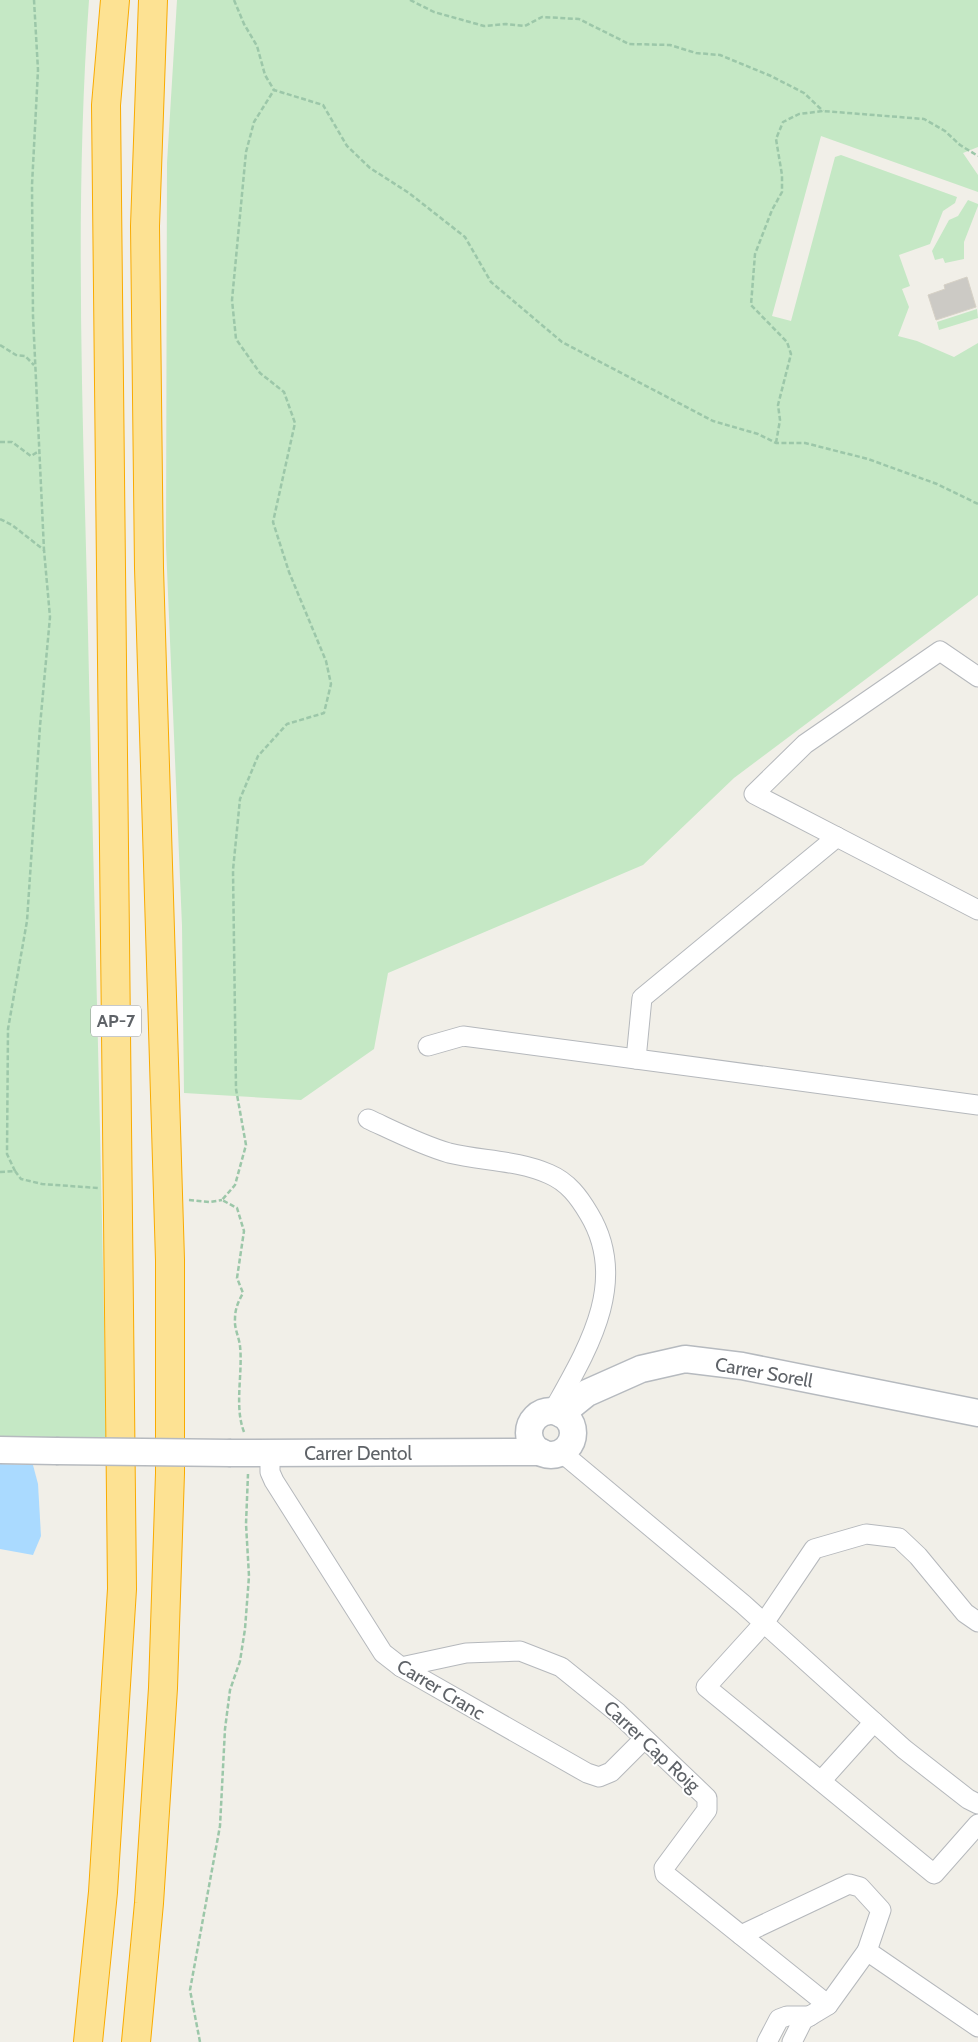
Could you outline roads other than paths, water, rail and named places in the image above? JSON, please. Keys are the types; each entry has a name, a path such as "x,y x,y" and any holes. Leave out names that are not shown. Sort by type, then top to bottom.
{"highway":[{"name":"AP-7","path":"88,2042 103,1892 122,1589 106,105 115,0"},
{"name":"AP-7","path":"136,2042 149,1902 162,1688 170,1473 170,1260 149,568 145,226 153,0"}],"street":[{"path":"978,677 940,651 805,744 754,794 978,910"},
{"path":"636,1059 642,998 837,837"},
{"path":"428,1046 463,1036 978,1106"},
{"path":"368,1119 448,1152 516,1163 551,1175 570,1187 581,1201 602,1243 607,1261 607,1280 604,1297 585,1352 557,1413"},
{"name":"Carrer Sorell","path":"557,1413 587,1393 633,1372 685,1359 742,1366 978,1413"},
{"path":"485,1453 530,1427 539,1416 557,1413 570,1422 573,1436 567,1448 551,1452"},
{"path":"530,1427 531,1441 551,1452 764,1624 874,1722 968,1799 978,1804"},
{"name":"Carrer Dentol","path":"0,1450 250,1453 551,1452"},
{"name":"Carrer Cranc","path":"250,1453 270,1472 383,1653 407,1671 441,1692 587,1773 598,1777 611,1772 644,1739"},
{"path":"978,1622 965,1613 918,1556 899,1538 866,1534 814,1549 764,1624 706,1687 934,1874 978,1824"},
{"name":"Carrer Cap Roig","path":"407,1671 466,1653 520,1651 560,1667 618,1712 707,1798 707,1810 664,1868 665,1874 828,2005"},
{"path":"441,1692 435,1681 434,1673 445,1658"},
{"path":"821,1781 874,1722"},
{"path":"741,1935 849,1884 860,1887 882,1910 867,1951 828,2005 806,2019 792,2042"},
{"path":"867,1951 978,2027"},
{"path":"767,2042 779,2019 787,2016 806,2019"}],"water":[{"path":"0,1464 33,1465 38,1484 41,1536 33,1555 0,1549"}]}
